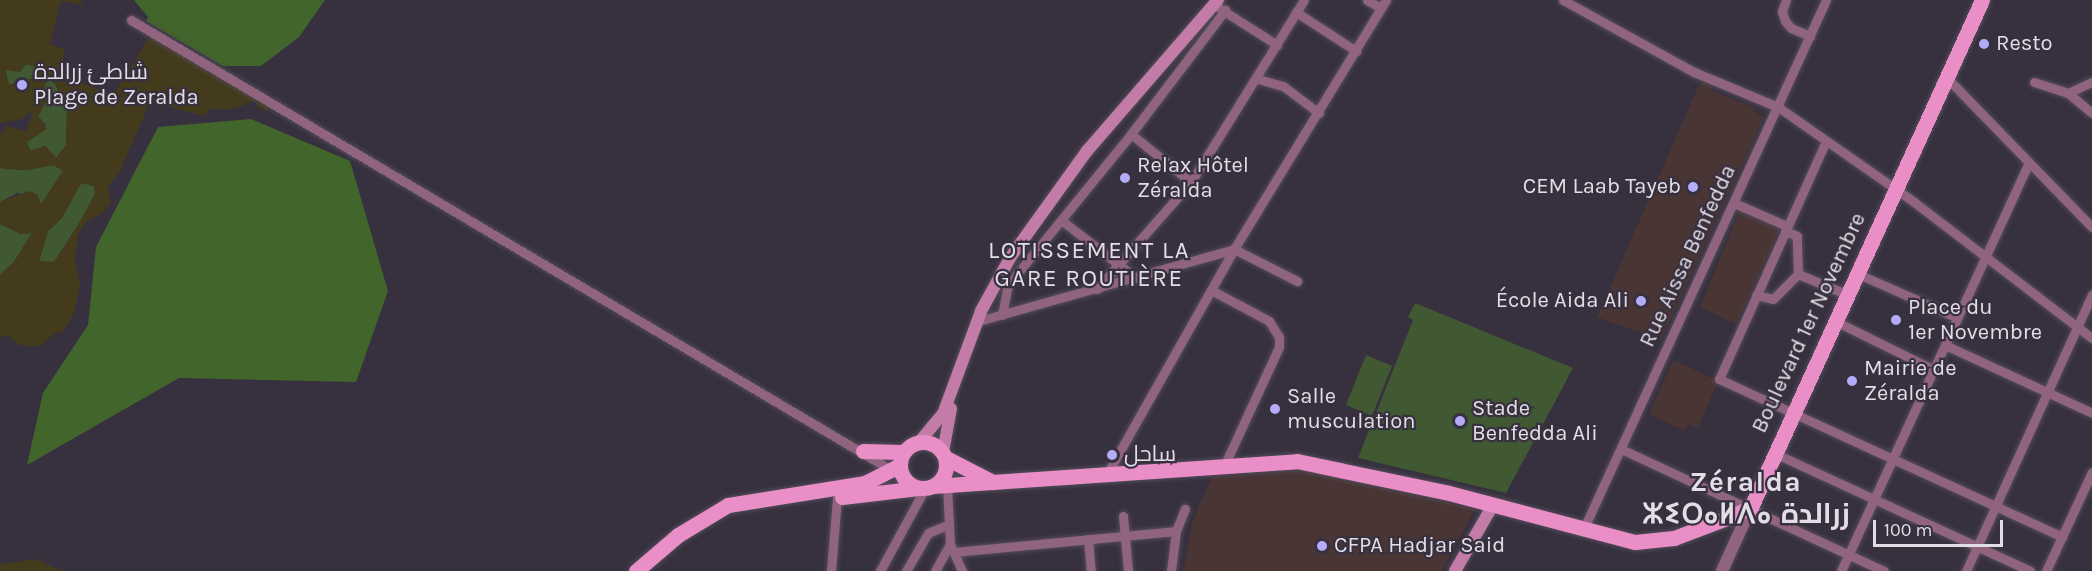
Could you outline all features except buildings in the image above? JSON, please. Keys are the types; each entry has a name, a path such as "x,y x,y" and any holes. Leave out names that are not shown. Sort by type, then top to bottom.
{"main road":[{"name":"Boulevard 1er Novembre","path":"1750,507 1833,320 1982,0"},
{"path":"636,571 678,535 737,503 874,480 900,466 943,414 988,300 1010,258 1087,151 1218,5"},
{"path":"931,487 943,477 949,416 988,300"},
{"path":"920,441 933,443 944,455 993,482"},
{"path":"867,454 900,466 931,487"},
{"path":"867,454 874,480"},
{"path":"703,520 753,506 931,487 1108,472 1297,461 1331,466 1635,542 1674,538 1750,507"},
{"path":"1455,571 1492,506"}],"street":[{"path":"1097,289 1191,182 1258,79 1304,0"},
{"path":"1108,472 1234,249 1384,4 1367,0"},
{"path":"1563,0 1694,72 1778,107 1895,190 2092,338"},
{"path":"1786,0 1782,11 1785,21 1791,28 1810,36"},
{"name":"Rue Aissa Benfedda","path":"1584,528 1826,0"},
{"path":"1002,315 1008,285 1131,135 1218,5 1277,45"},
{"path":"1296,12 1356,51"},
{"path":"131,20 867,454"},
{"path":"1947,78 2028,165 2092,227"},
{"path":"1258,79 1283,86 1319,113"},
{"path":"2034,82 2068,93 2092,113"},
{"path":"2068,93 2092,82"},
{"path":"1131,135 1191,182"},
{"path":"1826,141 1719,379 2062,537"},
{"path":"1841,571 2028,165"},
{"path":"1734,203 1786,228 1797,236 1798,274 1773,299 1756,294"},
{"path":"1061,220 1136,278"},
{"path":"982,320 1234,249 1297,280"},
{"path":"1856,273 1958,318"},
{"path":"1798,274 1846,294"},
{"path":"1211,290 1269,321 1279,337 1279,347 1224,466"},
{"path":"1966,571 2075,326 2092,294"},
{"path":"1833,320 1934,370"},
{"path":"1946,345 2092,413"},
{"path":"1620,449 1750,507 1884,571"},
{"path":"1774,453 2030,571"},
{"path":"2046,571 2090,484 2092,472"},
{"path":"931,487 948,525 952,548 962,571"},
{"path":"880,571 931,487"},
{"path":"831,571 837,498"},
{"path":"1722,571 1750,507"},
{"path":"1171,571 1176,531 1185,509"},
{"path":"1123,516 1128,571"},
{"path":"906,571 928,533 948,525"},
{"path":"935,571 952,548 1176,531"},
{"path":"1088,539 1091,571"}],"shaded area":[{"name":"CEM Laab Tayeb","path":"1705,82 1711,85 1710,90 1755,108 1753,111 1764,117 1661,340 1597,317 1699,85"},
{"path":"1740,210 1780,228 1736,324 1700,307"},
{"path":"1673,360 1718,381 1698,428 1688,424 1685,431 1649,414"},
{"name":"CFPA Hadjar Said","path":"1302,470 1475,509 1442,571 1183,571 1193,520 1212,477"}],"green space":[{"path":"134,0 325,0 299,37 261,66 223,66 146,21 148,17"},
{"path":"26,64 36,67 38,77 9,85 5,69"},
{"path":"51,77 67,106 66,145 56,158 45,146 30,151 27,142 46,125 38,116 48,98 44,86"},
{"path":"251,119 350,161 388,291 356,382 179,378 27,465 43,393 88,325 96,247 158,127"},
{"path":"54,165 63,171 41,205 39,198 17,193 0,202 0,168 19,170"},
{"path":"81,183 94,186 95,194 81,220 54,263 39,261 48,231 62,218"},
{"path":"0,224 21,234 32,233 14,262 0,275"},
{"name":"Stade Benfedda Ali","path":"1415,303 1573,368 1506,493 1358,458 1413,320 1408,317"},
{"path":"1366,355 1392,366 1372,416 1346,405"}],"sand":[{"path":"0,0 80,0 84,5 61,1 50,44 65,50 60,74 113,95 150,36 272,109 262,111 254,101 234,109 210,109 205,116 150,102 119,173 108,187 111,203 104,212 85,223 78,235 75,258 80,286 74,313 64,331 55,333 39,347 18,345 9,336 0,337 0,275 14,262 32,233 21,234 0,224 0,202 29,191 37,194 41,204 63,171 54,165 29,170 0,168 0,136 6,126 26,131 32,115 28,112 23,119 0,123","holes":["26,64 36,67 38,77 9,85 4,70 20,72","51,77 67,106 66,145 57,158 45,146 30,151 27,142 47,129 38,116 48,98 44,86","81,183 94,186 95,194 54,262 39,261 48,231 62,218"]},
{"path":"37,559 62,571 0,571 0,564"}],"place":[{"name":"Resto","path":"1984,44"},
{"name":"شاطئ زرالدة Plage de Zeralda","path":"22,85"},
{"name":"Relax Hôtel Zéralda","path":"1125,178"},
{"name":"CEM Laab Tayeb","path":"1693,187"},
{"name":"École Aida Ali","path":"1641,301"},
{"name":"Place du 1er Novembre","path":"1896,320"},
{"name":"Mairie de Zéralda","path":"1852,381"},
{"name":"Salle musculation","path":"1275,409"},
{"name":"Stade Benfedda Ali","path":"1460,421"},
{"name":"ساحل","path":"1112,455"},
{"name":"CFPA Hadjar Said","path":"1322,546"}],"district":[{"name":"LOTISSEMENT LA GARE ROUTIÈRE","path":"1089,265"},
{"name":"Zéralda ⵣⵉⵔⴰⵍⴷⴰ زرالدة","path":"1746,498"}]}
